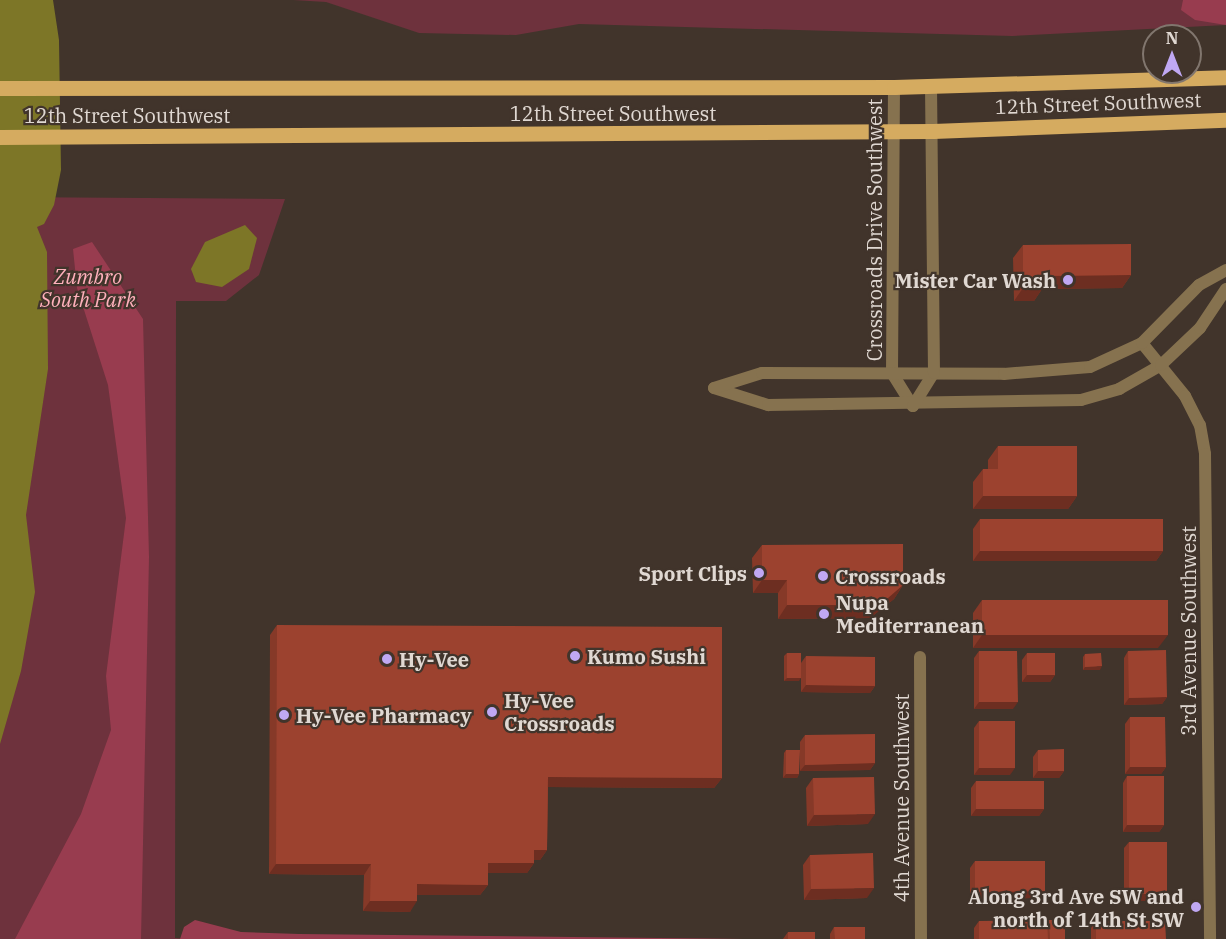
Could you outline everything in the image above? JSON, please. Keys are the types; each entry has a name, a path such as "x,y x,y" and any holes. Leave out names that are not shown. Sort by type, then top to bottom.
{"main road":[{"name":"12th Street Southwest","path":"0,88 931,87 1226,77"},
{"name":"12th Street Southwest","path":"0,137 933,131 1226,120"}],"street":[{"name":"Crossroads Drive Southwest","path":"894,87 892,373 913,406"},
{"path":"913,406 934,373 931,87"},
{"name":"Crossroads Drive Southwest","path":"913,406 768,405 714,388 762,374 1072,370 1101,364 1142,343 1199,285 1226,270"},
{"path":"913,406 1082,400 1119,389 1161,365 1200,328 1226,289"},
{"name":"3rd Avenue Southwest","path":"1142,343 1161,365 1196,414 1205,454 1210,939"},
{"name":"4th Avenue Southwest","path":"920,657 921,939"}],"green space":[{"path":"293,0 1226,0 1226,25 1142,24 1142,29 1012,36 579,24 516,35 419,33 326,2"},
{"path":"1183,0 1226,0 1226,25 1195,20 1181,10"},
{"name":"Zumbro South Park","path":"0,197 285,199 259,275 226,301 176,301 175,938 188,939 0,939"},
{"path":"92,242 143,319 149,557 141,939 15,939 81,814 111,730 106,676 126,518 108,385 77,288 73,249"},
{"path":"195,920 241,932 745,939 180,939 184,927"}],"shaded area":[{"path":"0,0 53,0 59,40 61,170 54,205 44,224 37,227 47,252 48,369 26,515 35,592 21,671 0,744"},
{"path":"245,225 257,238 249,269 222,287 196,282 191,269 205,242"}],"building":[{"path":"1131,244 1131,275 1043,276 1043,288 1023,288 1023,245"},
{"path":"998,446 1077,446 1077,496 983,496 983,469 998,469"},
{"path":"980,519 1163,519 1163,551 980,551"},
{"name":"Crossroads","path":"903,544 903,585 880,605 787,605 787,580 762,580 762,545"},
{"path":"982,600 1168,600 1168,635 982,635"},
{"name":"Hy-Vee Crossroads","path":"277,625 722,627 722,778 548,777 547,850 534,850 534,863 488,863 488,885 417,884 417,901 370,901 371,864 276,864"},
{"path":"1166,650 1167,697 1129,698 1128,651"},
{"path":"979,651 1017,651 1018,702 979,702"},
{"path":"787,653 801,653 801,678 787,678"},
{"path":"1027,653 1055,653 1055,675 1027,675"},
{"path":"1101,653 1102,666 1085,667 1085,654"},
{"path":"806,656 875,657 875,686 806,685"},
{"path":"1130,717 1165,717 1166,767 1130,767"},
{"path":"979,721 1015,721 1015,768 979,768"},
{"path":"875,734 875,763 805,765 805,735"},
{"path":"1064,749 1064,771 1038,771 1038,750"},
{"path":"786,750 800,750 799,774 786,774"},
{"path":"1127,776 1164,776 1164,825 1127,825"},
{"path":"874,777 875,814 814,815 813,778"},
{"path":"976,781 1044,781 1044,809 976,809"},
{"path":"1129,842 1167,842 1167,894 1129,894"},
{"path":"873,853 874,888 811,889 810,855"},
{"path":"975,861 1045,861 1045,891 975,892"},
{"path":"1047,920 1048,939 979,939 979,921"},
{"path":"1049,920 1065,920 1065,939 1050,939"},
{"path":"1096,921 1165,921 1166,939 1096,939"},
{"path":"834,927 865,927 865,939 835,939"},
{"path":"788,932 815,932 815,939 788,939"}],"place":[{"name":"Mister Car Wash","path":"1068,280"},
{"name":"Sport Clips","path":"759,573"},
{"name":"Crossroads","path":"823,576"},
{"name":"Nupa Mediterranean","path":"824,614"},
{"name":"Kumo Sushi","path":"575,656"},
{"name":"Hy-Vee","path":"387,659"},
{"name":"Hy-Vee Crossroads","path":"492,712"},
{"name":"Hy-Vee Pharmacy","path":"284,715"},
{"name":"Along 3rd Ave SW and north of 14th St SW","path":"1196,907"}]}
